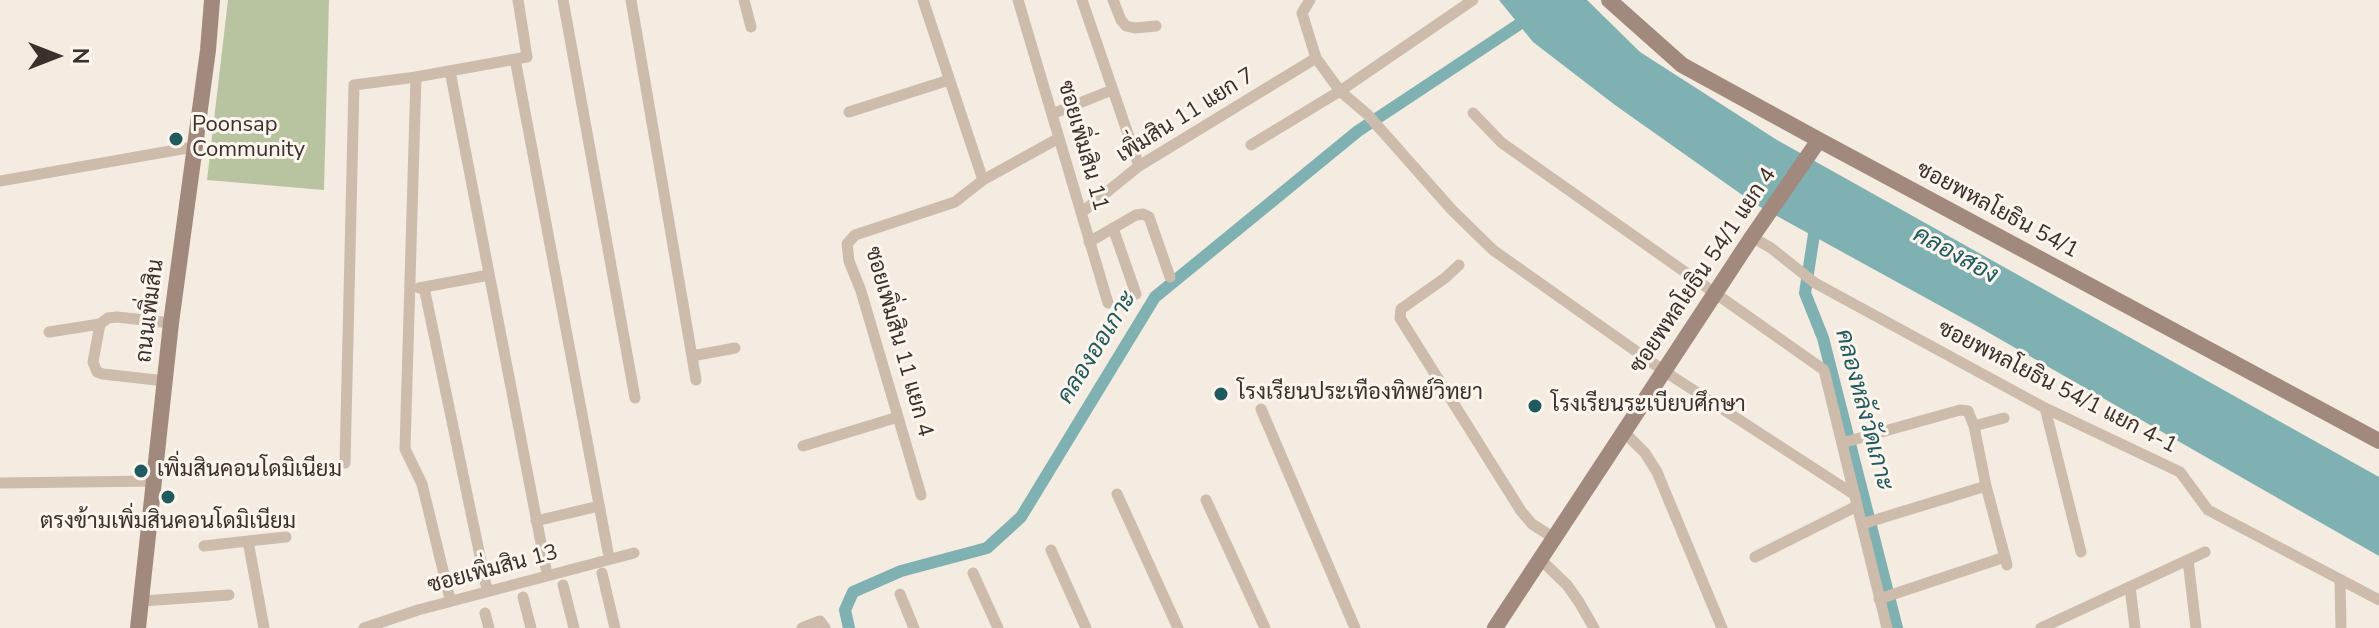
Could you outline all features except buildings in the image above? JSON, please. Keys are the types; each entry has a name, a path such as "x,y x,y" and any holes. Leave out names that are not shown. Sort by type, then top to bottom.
{"street":[{"name":"ถนนเพิ่มสิน","path":"138,628 171,323 212,0"},
{"path":"345,463 354,85 527,57 518,0"},
{"path":"563,0 635,398"},
{"path":"631,0 696,380"},
{"path":"744,0 751,27"},
{"path":"923,0 983,180"},
{"name":"ซอยเพิ่มสิน 11","path":"1018,0 1108,303"},
{"path":"1082,0 1139,166"},
{"path":"1113,0 1126,26 1156,26"},
{"path":"1310,0 1302,13 1316,58 1340,91 1367,114 1452,210 1493,250 1664,371 1856,500"},
{"path":"1251,145 1340,91 1473,0"},
{"name":"ซอยพหลโยธิน 54/1","path":"1609,0 1682,65 2379,441"},
{"name":"เพิ่มสิน 11 แยก 7","path":"1081,213 1139,166 1316,58"},
{"path":"515,59 608,552"},
{"path":"450,71 546,569"},
{"path":"416,77 405,449 422,484 449,595"},
{"path":"849,112 949,80"},
{"path":"1052,114 1112,90"},
{"path":"1473,113 1502,143 1824,370 1847,442 1856,500 1869,522 1886,596 1887,628"},
{"name":"ซอยเพิ่มสิน 11 แยก 4","path":"921,495 861,291 849,261 847,244 855,235 955,202 983,180 1059,138"},
{"name":"ซอยพหลโยธิน 54/1 แยก 4","path":"1495,628 1819,140"},
{"path":"0,181 193,147"},
{"path":"1089,242 1143,214 1149,217 1170,277"},
{"path":"1113,228 1136,294"},
{"name":"ซอยพหลโยธิน 54/1 แยก 4-1","path":"1752,237 1815,283 2045,408 2180,472 2208,510 2379,600"},
{"path":"1459,265 1401,309 1400,318 1521,511 1532,524 1554,538"},
{"path":"410,289 489,275"},
{"path":"424,287 486,585"},
{"path":"49,332 100,324 108,318 117,317 171,323"},
{"path":"100,324 93,362 97,372 165,381"},
{"path":"692,356 735,348"},
{"path":"2045,408 2081,552"},
{"path":"1261,409 1355,628"},
{"path":"1847,442 1960,410 1968,411 1974,426 2006,561 1886,596"},
{"path":"803,446 898,417"},
{"path":"1974,426 2004,418"},
{"path":"1624,432 1645,453 1657,472 1722,628"},
{"path":"0,483 156,481"},
{"path":"1869,522 1986,486"},
{"path":"1117,494 1178,628"},
{"path":"1206,500 1265,628"},
{"path":"1755,557 1856,500"},
{"path":"536,521 599,506"},
{"path":"204,546 286,537"},
{"path":"248,541 264,628"},
{"path":"1051,550 1086,628"},
{"path":"2041,628 2069,622 2130,587 2205,552"},
{"name":"ซอยเพิ่มสิน 13","path":"364,628 418,610 634,553"},
{"path":"1539,558 1567,585 1594,628"},
{"path":"2188,560 2196,628"},
{"path":"602,573 615,628"},
{"path":"973,573 998,628"},
{"path":"2340,580 2341,628"},
{"path":"563,585 574,628"},
{"path":"2130,587 2135,628"},
{"path":"900,594 914,628"},
{"path":"142,601 229,595"},
{"path":"523,597 531,628"},
{"path":"485,613 489,628"},
{"path":"807,627 820,621 825,628"}],"green space":[{"path":"228,0 329,0 324,190 207,180"}],"water":[{"name":"คลองสอง","path":"1499,0 1587,0 1640,52 1777,140 2379,477 2379,556 1977,326 1755,204 1615,105 1533,42"}],"waterway":[{"name":"คลองออเกาะ","path":"849,628 845,610 853,592 901,571 987,548 1021,517 1155,297 1358,131 1530,17"},
{"name":"คลองหลังวัดเกาะ","path":"1816,221 1805,293 1823,338 1897,628"}],"place":[{"name":"Poonsap Community","path":"176,139"},
{"name":"โรงเรียนประเทืองทิพย์วิทยา","path":"1221,394"},
{"name":"โรงเรียนระเบียบศึกษา","path":"1535,406"},
{"name":"เพิ่มสินคอนโดมิเนียม","path":"141,471"},
{"name":"ตรงข้ามเพิ่มสินคอนโดมิเนียม","path":"168,497"}]}
